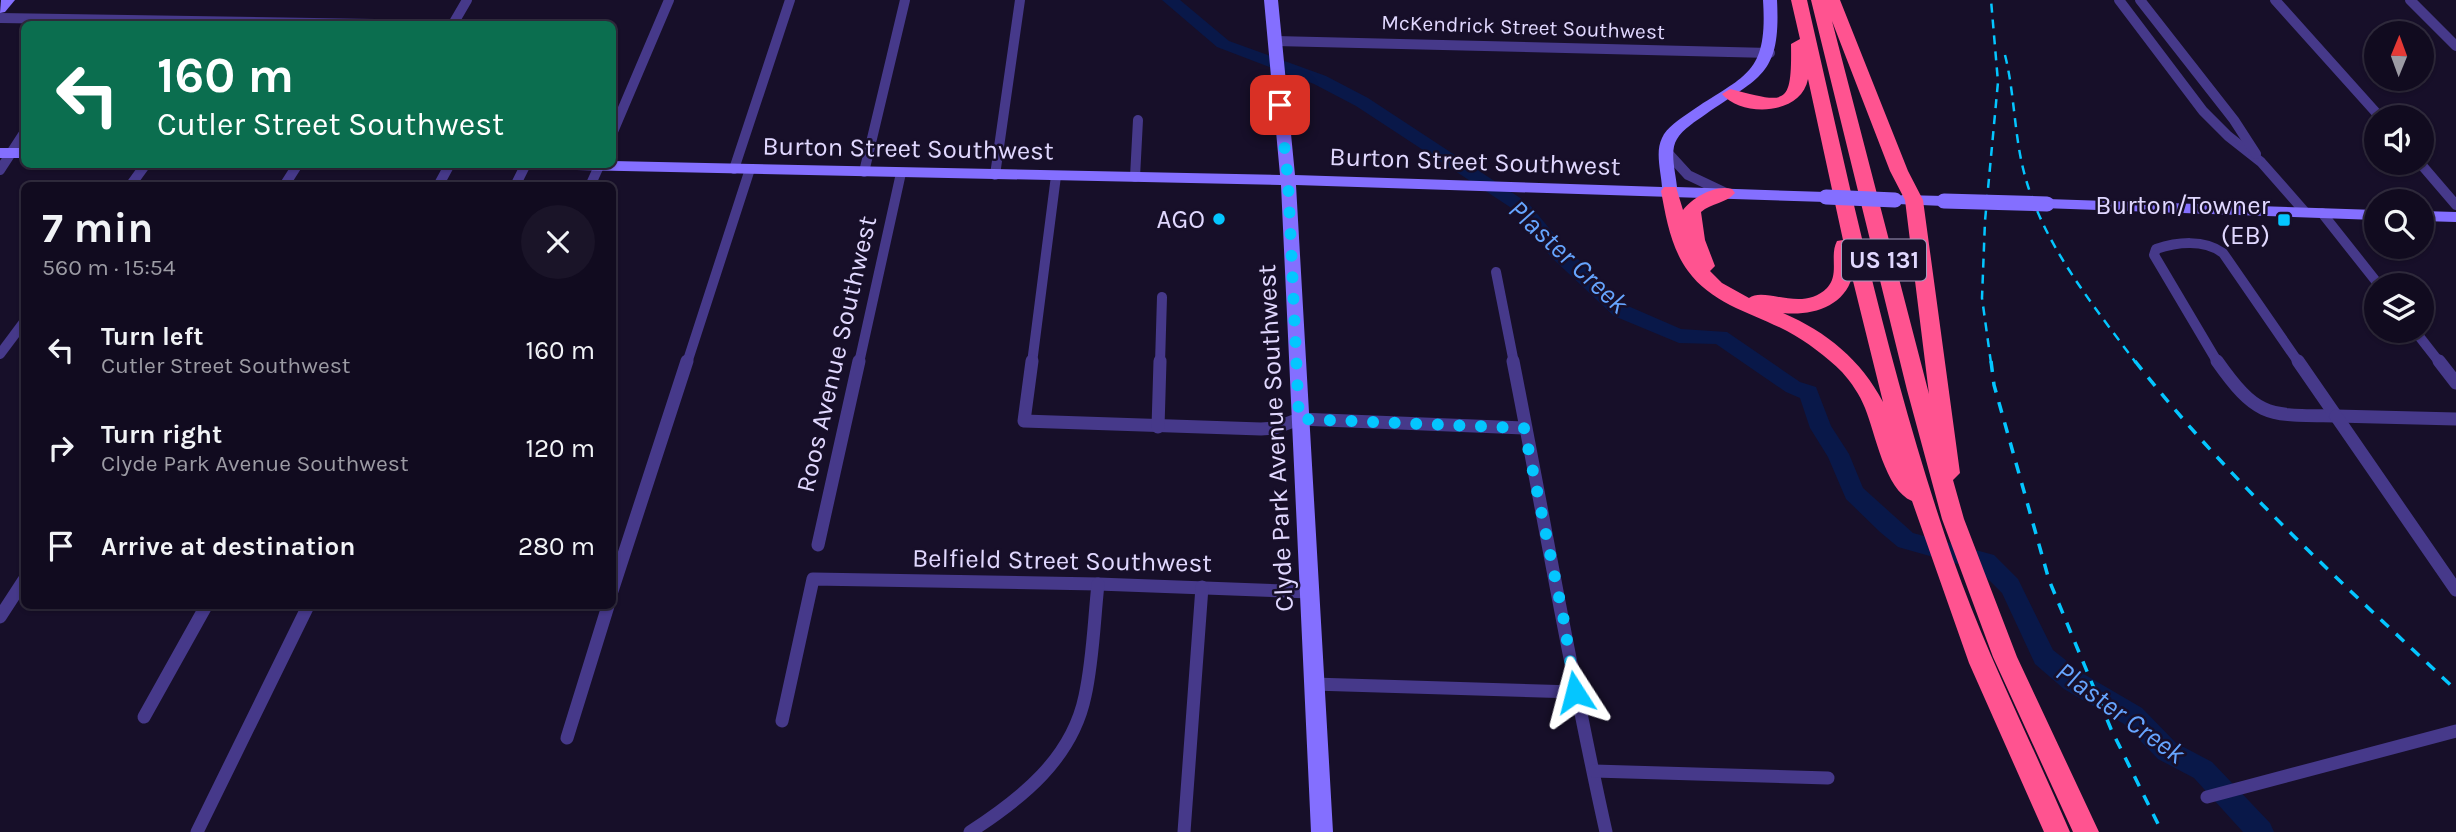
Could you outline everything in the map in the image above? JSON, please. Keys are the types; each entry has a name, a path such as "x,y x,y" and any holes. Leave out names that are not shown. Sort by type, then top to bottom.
{"highway":[{"path":"1730,94 1744,101 1766,105 1783,101 1797,89 1800,69 1798,0"},
{"name":"US 131","path":"1798,0 1850,231 1889,383 1925,506 1972,642 2057,832"},
{"name":"US 131","path":"1819,0 1920,403 1954,521 2010,668 2086,832"},
{"path":"1832,0 1899,171 1934,337 1954,521"},
{"path":"1670,191 1682,246 1701,276 1725,296 1810,336 1840,358 1873,402 1898,471 1925,506"},
{"path":"1726,193 1701,201 1692,211 1696,240 1702,260 1712,276 1734,292 1755,300 1775,305 1797,306 1819,302 1833,295 1845,278 1844,245 1850,231"}],"main road":[{"path":"0,9 8,0"},
{"name":"Clyde Park Avenue Southwest","path":"1271,0 1288,180 1322,832"},
{"path":"1670,191 1666,151 1673,134 1750,79 1770,53 1773,29 1770,0"},
{"name":"Burton Street Southwest","path":"616,165 1288,180 2364,215"},
{"path":"2434,216 2456,217"}],"street":[{"path":"455,21 467,0"},
{"path":"616,125 669,0"},
{"path":"616,578 742,169 790,0"},
{"path":"864,172 905,0"},
{"path":"996,174 1020,0"},
{"path":"2119,0 2203,111 2228,136 2261,162"},
{"path":"2140,0 2234,120 2261,162 2305,212"},
{"path":"2275,0 2369,105"},
{"path":"2410,0 2456,46"},
{"path":"0,18 71,21"},
{"name":"McKendrick Street Southwest","path":"1275,44 1770,53"},
{"path":"1135,177 1138,120"},
{"path":"0,170 21,138"},
{"path":"1666,151 1688,175 1726,193"},
{"name":"Roos Avenue Southwest","path":"818,545 901,173"},
{"path":"2430,175 2456,205"},
{"path":"1056,176 1024,421 1261,429 1275,428 1299,419 1524,428"},
{"path":"2322,213 2370,273"},
{"path":"2456,419 2337,416 2276,414 2258,408 2240,393 2203,339 2154,255 2156,249 2165,245 2206,245 2218,248 2224,253 2337,416 2456,590"},
{"path":"1496,272 1524,428 1564,621 1575,692 1606,832"},
{"path":"1158,427 1162,297"},
{"path":"0,354 21,326"},
{"path":"2424,343 2456,383"},
{"name":"Belfield Street Southwest","path":"782,721 813,579 1098,584 1310,592"},
{"path":"970,832 1009,808 1031,790 1061,753 1074,728 1085,701 1098,584"},
{"path":"0,617 21,585"},
{"path":"1184,832 1202,587"},
{"path":"144,717 204,609"},
{"path":"197,832 307,609"},
{"path":"567,738 607,609"},
{"path":"1313,684 1575,692"},
{"path":"2207,797 2456,732"},
{"path":"1594,771 1828,778"}],"waterway":[{"name":"Plaster Creek","path":"1170,0 1223,44 1320,80 1362,102 1522,207 1558,252 1621,311 1679,336 1720,337 1793,387 1809,393 1821,428 1838,454 1854,493 1906,540 1986,562 2010,586 2044,657 2073,681 2133,716 2167,751 2203,770 2261,832"}],"railway":[{"path":"1991,0 1998,82 1985,221 1982,298 1991,363"},
{"path":"2005,55 2021,161 2044,227 2087,297 2136,363"},
{"path":"1991,361 1994,385 2049,580 2111,729 2162,832"},
{"path":"2135,361 2209,449 2289,532 2456,690"}],"place":[{"name":"AGO","path":"1219,219"},
{"name":"Burton/Towner (EB)","path":"2284,220"}],"route":[{"path":"1280,105 1288,180 1299,419 1524,428 1564,621 1575,692"}]}
